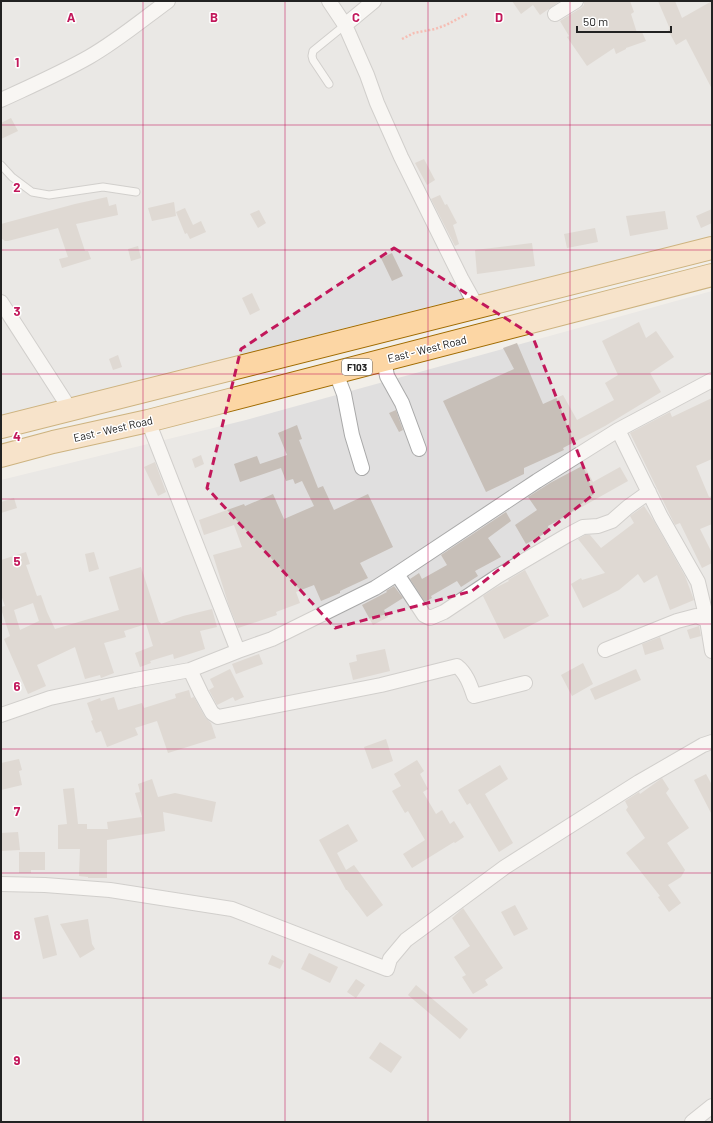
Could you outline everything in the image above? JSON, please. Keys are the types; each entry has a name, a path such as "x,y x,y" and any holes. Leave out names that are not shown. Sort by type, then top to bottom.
{"main road":[{"path":"1,427 712,248"},
{"name":"East - West Road","path":"1,456 53,442 148,421 712,275"}],"street":[{"path":"1,100 56,75 89,57 168,1"},
{"path":"329,1 345,25 367,76 379,109 401,157 477,307"},
{"path":"345,25 374,1"},
{"path":"555,14 576,1"},
{"path":"1,302 70,409"},
{"path":"384,360 386,376 402,403 419,449"},
{"path":"336,372 344,394 352,435 362,468"},
{"path":"1,715 50,698 190,670 272,639 375,588 505,502 618,430 712,380"},
{"path":"148,421 238,651"},
{"path":"618,430 661,517 698,582 710,619 712,651"},
{"path":"397,574 424,615 430,618 444,612 498,576 566,536 583,527 598,526 612,521 649,492"},
{"path":"605,650 677,621 696,616 710,619"},
{"path":"190,670 212,714 218,717 381,685 457,666 463,671 471,686 474,696 525,683"},
{"path":"1,884 44,885 110,890 232,909 387,969 390,959 406,940 505,867 639,782 703,745 712,742"},
{"path":"692,1122 712,1106"}],"lane":[{"path":"329,84 313,60 313,51 345,25"},
{"path":"1,165 12,177 32,192 49,195 103,188 136,192"}],"path":[{"path":"402,39 414,33 435,29 446,25 467,14"}],"highlighted area":[{"path":"394,248 532,335 594,494 472,591 335,628 207,488 241,349"}],"shaded area":[{"path":"1,1 712,1 712,237 372,321 1,417"},
{"path":"712,291 712,1122 1,1122 1,480 246,420"}],"building":[{"path":"512,1 560,1 540,15 533,5 521,14"},
{"path":"584,1 630,1 634,12 631,14 637,33 642,32 646,41 626,48 616,54 614,48 587,66 567,37 569,36 560,21 581,8 584,5"},
{"path":"658,1 675,1 682,18 712,1 712,89 686,39 676,45 668,30 670,29"},
{"path":"11,118 18,131 1,139 1,123"},
{"path":"424,159 435,180 427,185 415,163"},
{"path":"440,195 445,205 447,204 457,223 453,225 459,244 455,246 431,199"},
{"path":"107,197 109,206 116,204 118,215 76,224 85,251 88,251 91,259 62,268 59,259 68,257 58,228 8,241 1,238 1,224"},
{"path":"174,202 176,216 152,221 148,208"},
{"path":"185,208 193,225 201,221 206,232 190,239 187,233 185,234 176,212"},
{"path":"712,209 712,223 701,228 696,216"},
{"path":"259,210 266,223 258,228 250,214"},
{"path":"665,211 668,229 630,236 626,216"},
{"path":"595,228 598,242 567,248 564,234"},
{"path":"532,243 535,266 477,274 475,250"},
{"path":"138,246 141,258 131,261 128,249"},
{"path":"392,253 403,276 392,281 381,258"},
{"path":"252,293 260,310 250,315 242,298"},
{"path":"639,322 646,338 656,331 674,357 650,373 661,392 605,426 563,448 564,450 524,468 524,474 486,492 443,401 514,369 503,348 517,343 543,404 563,395 577,420 614,400 605,383 618,375 602,341"},
{"path":"118,355 122,367 113,370 109,359"},
{"path":"712,398 712,459 696,466 709,497 712,496 712,524 700,529 712,553 712,563 702,568 680,523 675,525 630,433 670,412 672,417"},
{"path":"396,410 403,430 399,432 389,413"},
{"path":"297,425 302,439 299,440 318,488 323,486 334,510 368,494 393,547 360,563 368,578 340,591 340,593 321,601 314,585 296,592 300,603 276,612 277,615 238,628 229,606 213,555 242,547 234,525 204,535 199,520 244,504 245,506 273,494 284,519 314,506 302,481 295,484 293,479 286,481 281,468 240,482 234,464 257,456 260,464 287,455 278,433"},
{"path":"201,455 204,464 195,468 192,459"},
{"path":"155,462 166,492 158,496 144,467"},
{"path":"584,465 593,482 620,467 628,481 548,526 549,531 526,544 515,525 537,510 528,497 550,483"},
{"path":"14,498 17,508 1,513 1,502"},
{"path":"644,506 685,576 694,600 670,610 657,575 644,583 638,574 619,590 583,608 571,584 581,578 582,580 605,573 578,539 585,535 590,535 601,548 634,523 630,516"},
{"path":"506,512 511,521 488,538 501,557 475,571 478,576 461,587 457,581 431,596 432,598 425,602 410,579 419,573 422,579 447,565 441,555"},
{"path":"26,552 30,564 26,565 37,596 41,595 55,629 119,610 109,577 141,567 159,622 161,624 183,616 212,609 217,627 200,631 205,649 174,659 173,654 150,661 151,663 140,667 135,653 153,646 146,624 124,631 126,637 104,643 114,673 101,678 100,675 85,679 75,647 37,665 46,686 28,694 4,639 10,636 1,609 1,607 5,606 1,595 1,560","holes":["33,603 39,621 20,630 14,610"]},
{"path":"94,552 99,569 89,572 85,554"},
{"path":"525,570 549,616 504,639 483,596"},
{"path":"394,586 403,598 384,610 388,617 373,625 362,605 387,592 386,591"},
{"path":"699,626 701,636 690,639 687,630"},
{"path":"660,637 664,649 645,655 642,644"},
{"path":"385,649 390,671 353,680 349,663 357,661 356,655"},
{"path":"259,654 263,664 236,674 232,664"},
{"path":"583,663 593,684 572,696 561,675"},
{"path":"230,669 244,697 235,701 233,697 217,705 209,690 214,687 210,679"},
{"path":"636,669 641,680 595,700 590,689"},
{"path":"189,690 191,698 194,697 205,717 211,723 216,738 168,753 157,721 135,728 138,735 107,747 101,731 96,733 91,721 93,720 87,703 100,698 101,701 114,697 118,710 142,703 144,708 176,698 175,694"},
{"path":"386,739 393,761 372,769 364,747"},
{"path":"19,759 22,770 19,771 22,785 1,790 1,763"},
{"path":"417,760 424,771 420,774 428,789 423,792 436,814 442,810 450,824 454,821 464,837 412,868 403,854 425,840 408,811 405,813 392,791 401,786 394,774"},
{"path":"500,765 508,779 485,794 513,843 499,852 470,803 467,805 458,790"},
{"path":"706,774 712,785 712,815 694,780"},
{"path":"662,778 669,789 666,793 689,828 667,843 685,870 681,877 668,885 681,903 669,912 658,897 660,896 626,853 645,838 626,810 628,807 625,801 639,792 640,794"},
{"path":"152,779 158,797 175,793 216,802 212,822 163,812 165,831 107,840 107,878 88,878 79,876 80,849 58,849 58,825 67,824 63,789 74,788 78,824 87,824 87,829 108,829 107,822 142,817 135,793 140,792 138,784"},
{"path":"348,824 358,841 337,853 346,870 354,865 383,905 367,917 346,890 319,840"},
{"path":"18,832 20,850 1,851 1,833"},
{"path":"19,852 45,852 45,870 31,870 31,873 19,873"},
{"path":"515,905 528,929 514,936 501,912"},
{"path":"463,908 503,968 485,980 488,985 473,994 462,977 466,975 454,957 470,946 452,918"},
{"path":"48,915 57,955 43,959 34,918"},
{"path":"88,919 92,944 95,949 80,958 60,924"},
{"path":"309,953 338,967 330,983 301,969"},
{"path":"272,955 284,961 280,969 268,964"},
{"path":"356,979 365,985 356,998 347,992"},
{"path":"416,985 468,1029 460,1039 408,995"},
{"path":"380,1042 402,1057 391,1073 369,1058"}]}
